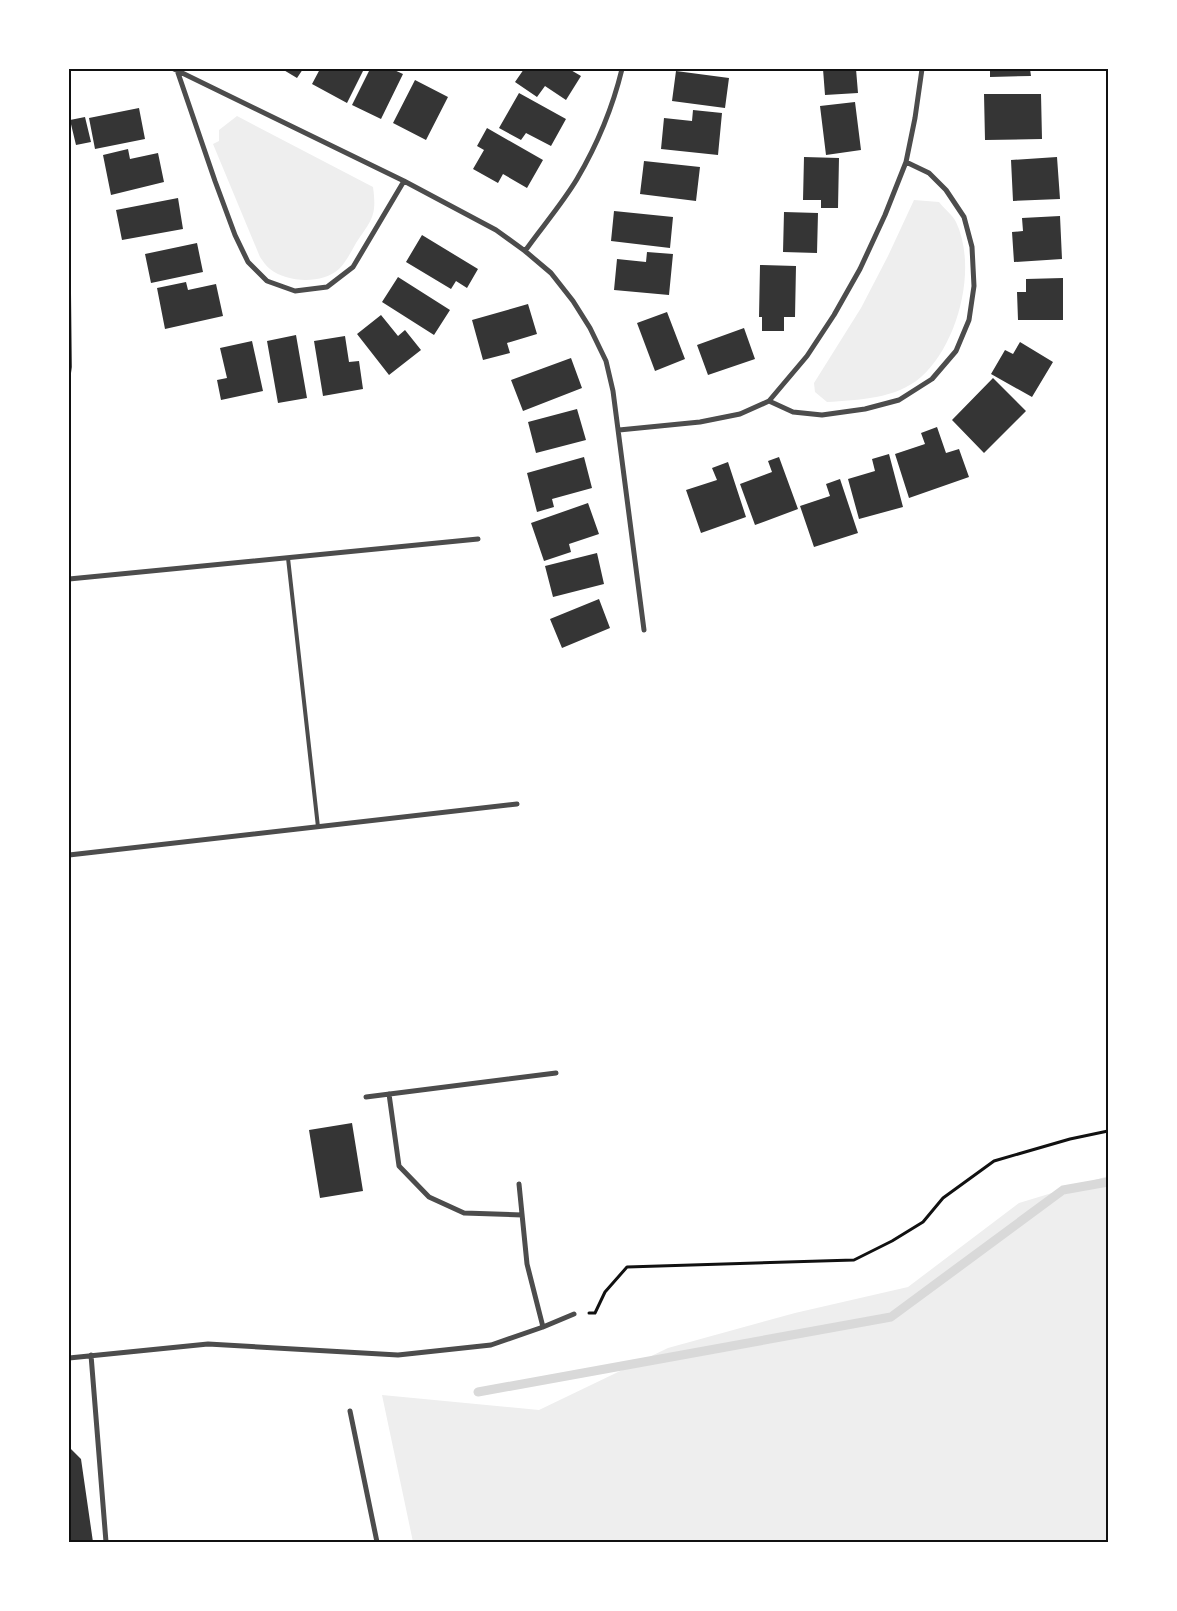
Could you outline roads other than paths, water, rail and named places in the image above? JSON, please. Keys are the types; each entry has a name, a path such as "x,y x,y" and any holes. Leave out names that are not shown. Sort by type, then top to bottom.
{"street":[{"path":"525,251 577,179 600,132 618,86 622,69"},
{"path":"619,430 700,422 740,414 769,401 807,356 834,315 860,269 885,215 906,162 922,69"},
{"path":"175,70 236,235 248,262 267,281 295,291 327,287 353,267 404,181"},
{"path":"175,70 404,181 496,230 551,273 573,301 590,328 606,361 614,390 644,630"},
{"path":"769,401 794,412 822,414 864,409 899,400 932,379 956,351 968,320 974,286 972,247 964,217 946,190 929,173 906,162"},
{"path":"69,579 478,539"},
{"path":"69,855 517,804"},
{"path":"366,1097 556,1073"},
{"path":"389,1094 399,1166 428,1197 464,1212 522,1215"},
{"path":"519,1184 527,1264 543,1328"},
{"path":"69,1358 208,1344 398,1355 491,1345 543,1328 574,1314"},
{"path":"91,1355 106,1542"},
{"path":"350,1411 377,1542"}],"lane":[{"path":"69,293 69,373"},
{"path":"288,558 318,827"}],"waterway":[{"path":"478,1392 891,1317 1063,1190 1108,1182"}]}
